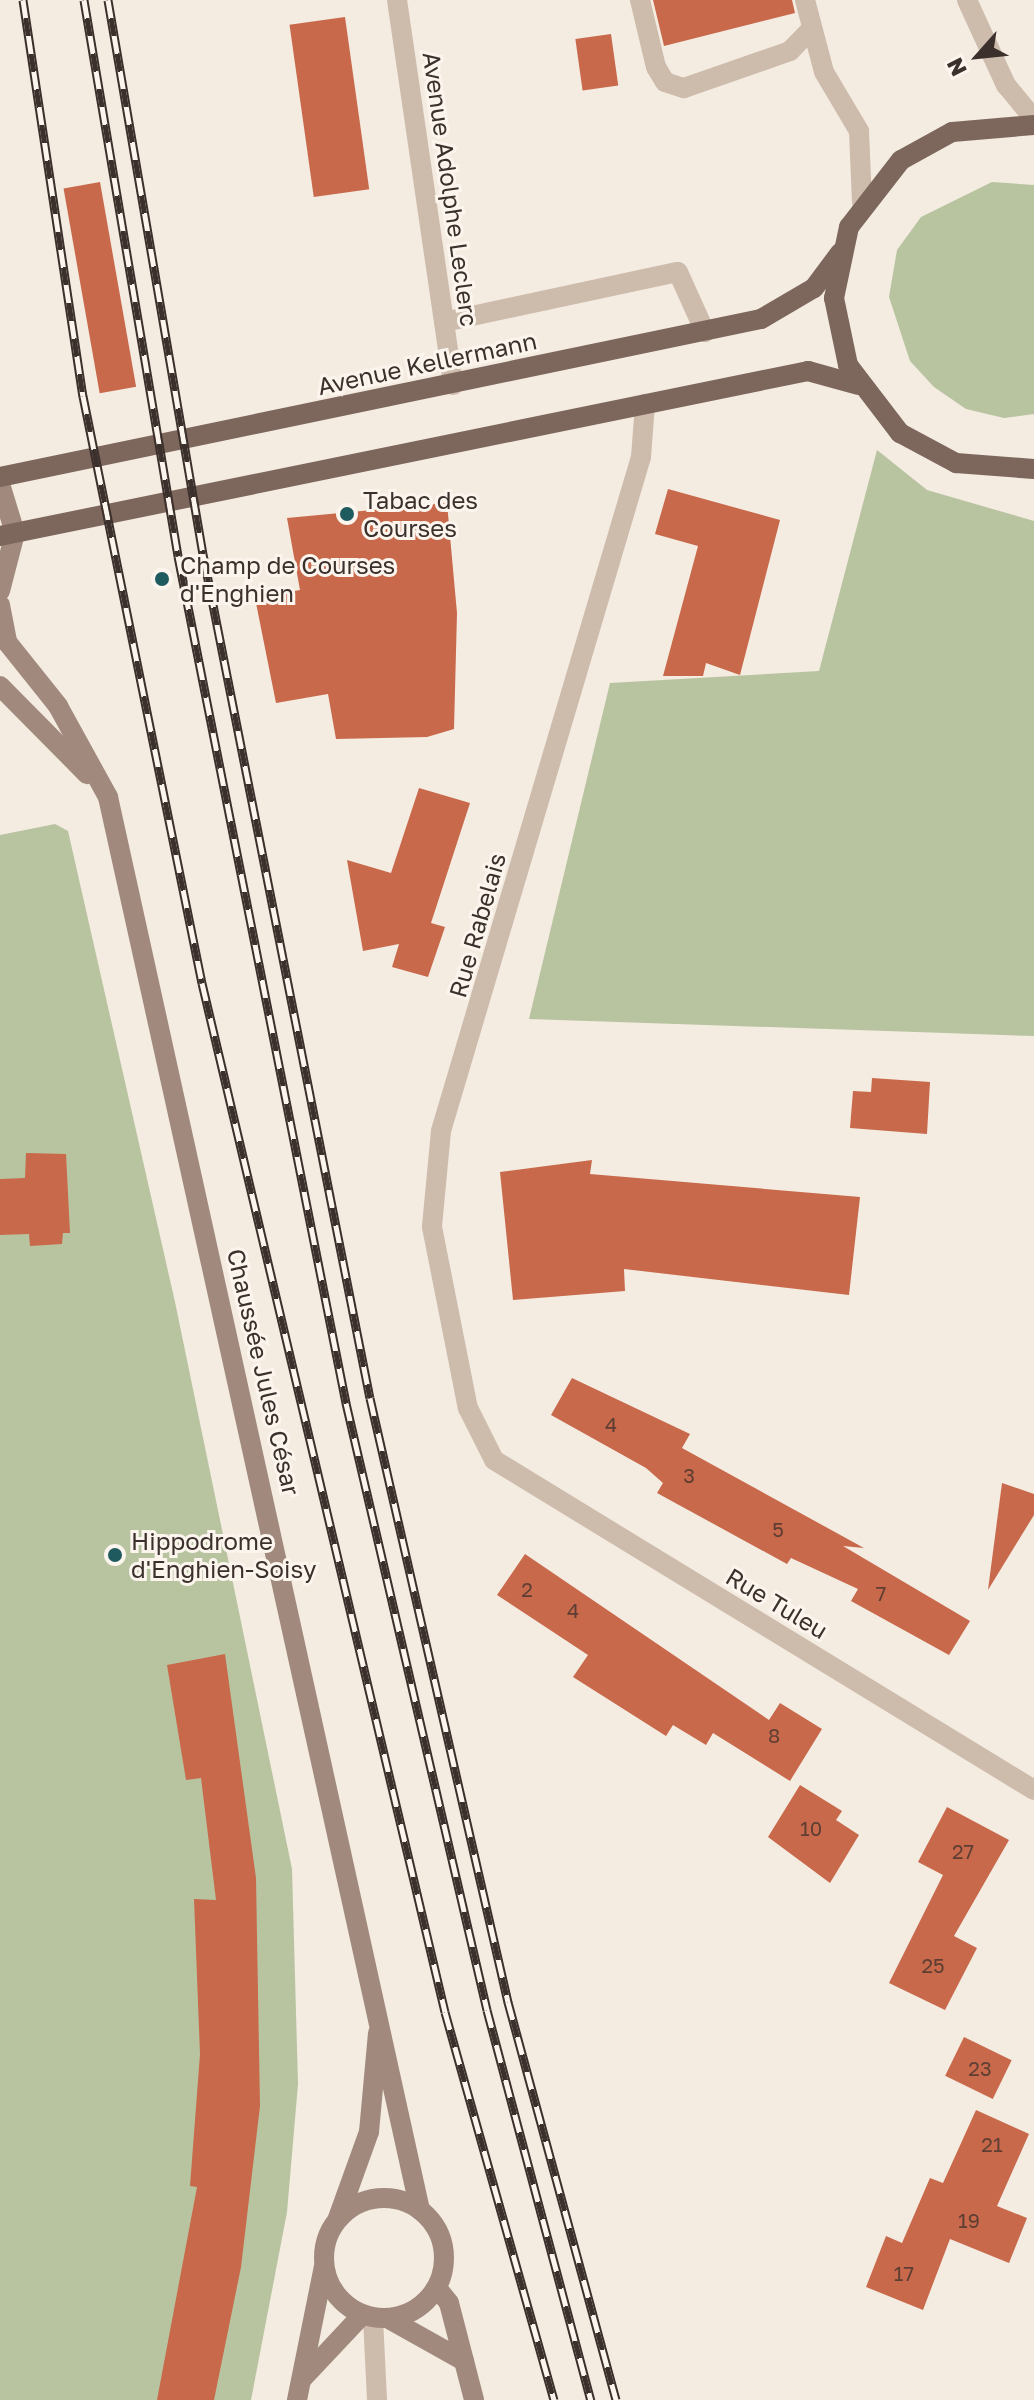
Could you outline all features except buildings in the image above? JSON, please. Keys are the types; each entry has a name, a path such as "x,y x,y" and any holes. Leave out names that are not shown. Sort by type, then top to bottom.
{"main road":[{"path":"1034,122 981,125 925,144 862,203 840,253 835,321 858,385 877,411 926,451 987,470 1034,469"},
{"name":"Avenue Kellermann","path":"0,477 705,332 789,307 840,253"},
{"path":"7,535 808,371 858,385"}],"street":[{"name":"Avenue Adolphe Leclerc","path":"397,0 453,385"},
{"path":"640,0 656,67 665,82 684,88 790,51 810,30"},
{"path":"967,0 1006,85 1034,122"},
{"path":"808,1 810,30 859,131 862,203"},
{"path":"444,322 678,272 705,332"},
{"name":"Rue Rabelais","path":"494,1460 476,1437 468,1408 432,1227 441,1131 641,457 645,404"},
{"path":"0,484 7,535 0,591"},
{"name":"Chaussée Jules César","path":"0,605 7,642 58,706 108,797 379,2005 420,2210"},
{"path":"0,686 108,797"},
{"name":"Rue Tuleu","path":"494,1460 1034,1790"},
{"name":"Chaussée Jules César","path":"338,2218 369,2132 379,2005"},
{"path":"297,2400 324,2266 338,2218 378,2199 420,2210 442,2241 437,2288 464,2361 474,2400"},
{"path":"324,2266 337,2295 464,2361"},
{"path":"302,2379 375,2317 419,2308 437,2288"},
{"path":"375,2317 377,2400"}],"green space":[{"path":"992,182 1034,185 1034,414 1004,418 966,409 934,387 910,361 889,297 897,250 921,217"},
{"path":"877,450 927,490 1034,521 1034,1036 529,1019 610,683 819,671"},
{"name":"Hippodrome d'Enghien-Soisy","path":"55,824 68,831 175,1302 292,1869 298,2084 287,2212 251,2400 0,2400 0,835"}],"railway":[{"path":"23,0 83,396 202,983 445,2012 554,2400"},
{"path":"84,0 178,556 346,1403 487,2010 591,2400"},
{"path":"108,0 203,554 370,1398 508,2002 616,2400"}],"place":[{"name":"Tabac des Courses","path":"347,514"},
{"name":"Champ de Courses d'Enghien","path":"162,579"},
{"name":"Hippodrome d'Enghien-Soisy","path":"115,1555"}]}
